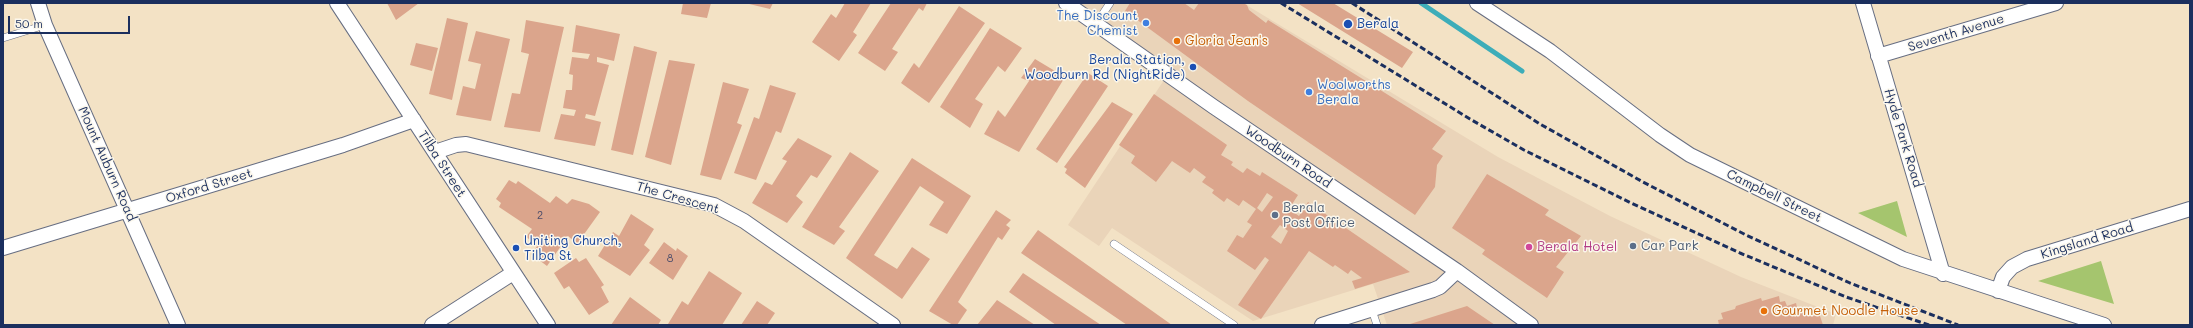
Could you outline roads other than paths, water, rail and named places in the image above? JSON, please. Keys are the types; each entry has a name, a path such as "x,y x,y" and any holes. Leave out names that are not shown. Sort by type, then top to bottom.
{"street":[{"name":"Mount Auburn Road","path":"38,3 45,25 178,325"},
{"name":"Tilba Street","path":"337,3 548,325"},
{"name":"Woodburn Road","path":"1066,3 1214,107 1457,271 1531,325"},
{"name":"Campbell Street","path":"1477,3 1550,51 1674,146 1903,259 1943,274 2104,325"},
{"name":"Hyde Park Road","path":"1863,3 1943,274"},
{"name":"Seventh Avenue","path":"1878,56 2056,3"},
{"name":"Oxford Street","path":"3,248 344,145 414,120"},
{"name":"The Crescent","path":"435,152 456,145 466,144 714,205 744,221 893,325"},
{"name":"Kingsland Road","path":"1998,291 2003,277 2012,267 2027,259 2190,209"},
{"path":"1322,325 1440,288 1457,271"},
{"path":"432,325 514,272"}],"lane":[{"path":"1096,24 1110,3"},
{"path":"3,38 45,25"},
{"path":"1114,244 1234,325"},
{"path":"1372,310 1377,325"}],"waterway":[{"path":"1421,3 1522,71"}],"railway":[{"path":"1281,3 1470,119 1524,150 1631,203 1740,253 1846,297 1929,325"},
{"path":"1352,3 1540,124 1643,182 1746,235 1850,283 1958,325"}],"place":[{"name":"The Discount Chemist","path":"1146,23"},
{"name":"Berala","path":"1348,24"},
{"name":"Gloria Jean's","path":"1177,41"},
{"name":"Berala Station, Woodburn Rd (NightRide)","path":"1193,67"},
{"name":"Woolworths Berala","path":"1309,92"},
{"name":"Berala Post Office","path":"1275,215"},
{"name":"Car Park","path":"1633,246"},
{"name":"Berala Hotel","path":"1529,247"},
{"name":"Uniting Church, Tilba St","path":"516,248"},
{"name":"Gourmet Noodle House","path":"1764,311"}]}
